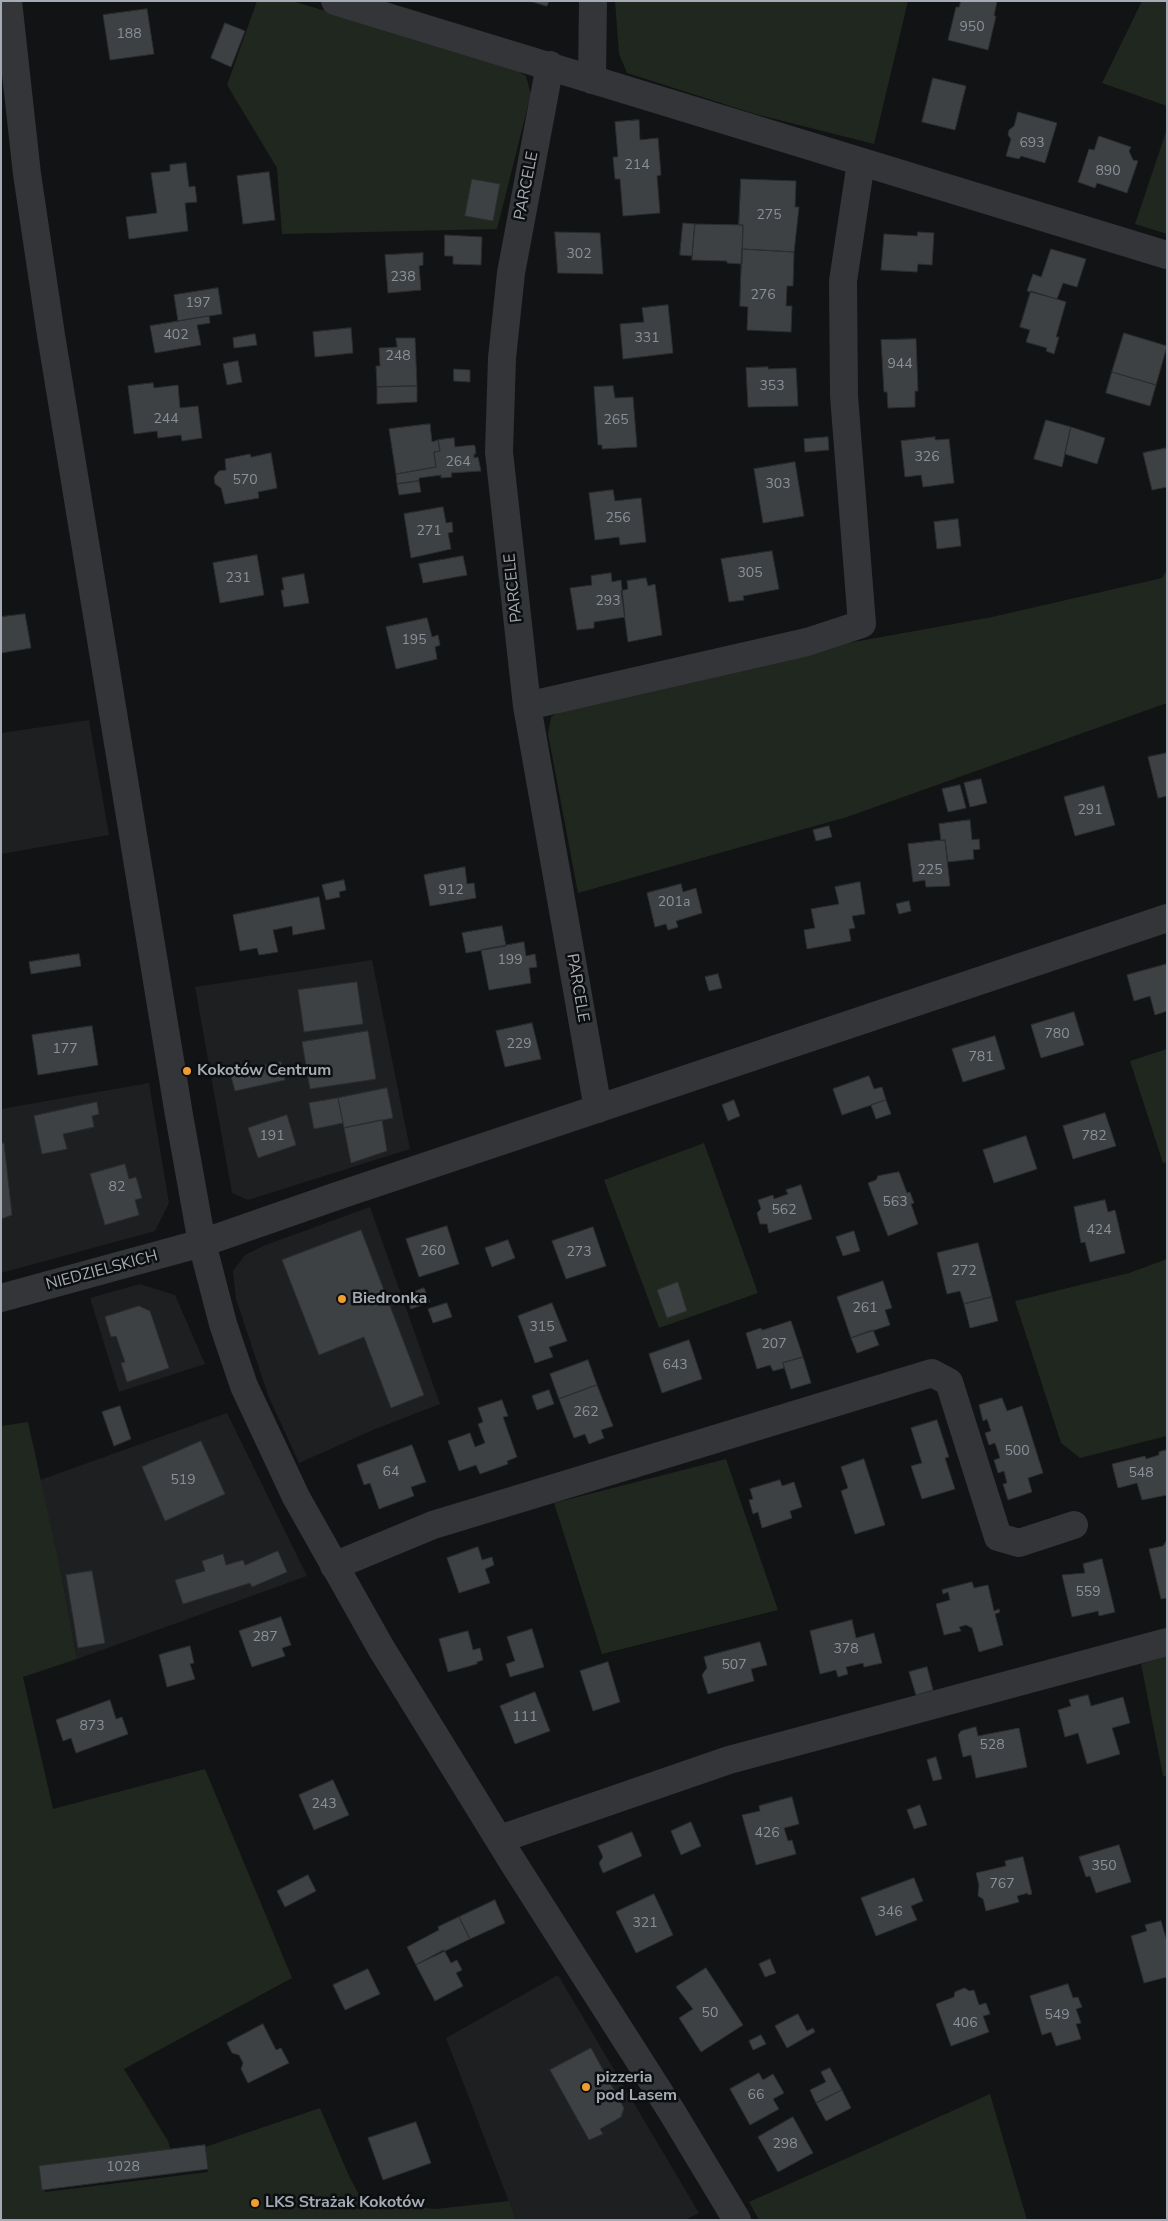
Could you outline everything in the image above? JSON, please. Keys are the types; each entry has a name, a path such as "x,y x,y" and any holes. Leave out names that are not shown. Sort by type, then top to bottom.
{"street":[{"path":"8,1 27,174 51,335 179,1115 202,1243 215,1296 244,1386 296,1497 381,1648 667,2104 737,2220"},
{"path":"335,1 550,65 592,80 1167,255"},
{"path":"592,80 593,1"},
{"name":"PARCELE","path":"550,65 511,272 502,368 499,452 527,706 598,1109"},
{"path":"527,706 807,642 862,624 844,396 843,291 861,162"},
{"name":"NIEDZIELSKICH","path":"1,1298 202,1243 1167,918"},
{"path":"334,1566 433,1525 932,1373 949,1382 998,1537 1019,1543 1074,1525"},
{"path":"500,1839 729,1760 1167,1642"}],"shaded area":[{"path":"257,1 292,1 506,64 526,76 531,94 497,229 282,234 277,168 227,85"},
{"path":"615,1 908,1 874,144 755,114 627,73 619,54"},
{"path":"1142,1 1167,1 1167,106 1102,83"},
{"path":"1167,129 1167,234 1135,224"},
{"path":"1167,570 1167,703 847,817 578,893 548,734 551,717 569,705 826,647 992,617 1162,578"},
{"path":"89,720 109,835 1,854 1,733"},
{"path":"372,960 410,1149 248,1200 232,1193 195,987"},
{"path":"1167,1049 1167,1162 1163,1163 1130,1061"},
{"path":"149,1083 169,1203 155,1231 1,1273 1,1109"},
{"path":"704,1143 758,1293 659,1328 604,1180"},
{"path":"370,1207 440,1404 373,1430 299,1463 268,1395 236,1299 233,1271 245,1255 263,1246"},
{"path":"1167,1259 1167,1436 1080,1458 1061,1443 1015,1301 1129,1273"},
{"path":"140,1284 175,1295 205,1364 119,1392 90,1298"},
{"path":"227,1413 307,1576 77,1659 60,1567 40,1480"},
{"path":"28,1422 60,1567 77,1659 23,1677 53,1809 205,1769 292,1978 124,2069 168,2141 171,2151 42,2167 45,2192 208,2172 205,2147 320,2108 349,2176 363,2202 435,2209 509,2201 516,2220 1,2220 1,1426"},
{"path":"726,1459 778,1610 602,1654 554,1503"},
{"path":"1167,1656 1167,1776 1163,1776 1141,1664"},
{"path":"558,1975 699,2213 685,2220 516,2220 446,2038"},
{"path":"990,2094 1027,2220 759,2220 749,2202"}],"building":[{"path":"530,1 549,1 547,6"},
{"path":"961,1 997,1 994,16 996,16 988,50 948,40 956,7 959,7"},
{"path":"147,9 154,54 110,60 103,15"},
{"path":"225,23 245,31 231,67 211,58"},
{"path":"933,78 966,86 955,130 922,122"},
{"path":"1018,112 1057,123 1045,163 1021,156 1019,159 1006,156 1011,139 1008,135 1009,130 1014,126"},
{"path":"639,120 640,140 658,138 661,175 657,176 660,213 623,216 620,179 615,179 613,157 618,157 615,122"},
{"path":"1099,136 1131,147 1129,151 1133,160 1138,161 1127,193 1097,183 1095,188 1078,182 1089,149 1094,150"},
{"path":"186,163 189,187 195,186 197,202 185,203 188,231 129,239 126,217 157,213 151,173 170,171 170,165"},
{"path":"269,172 275,220 243,224 237,176"},
{"path":"472,179 500,184 493,221 465,216"},
{"path":"741,179 796,181 795,207 799,207 794,252 742,249 743,225 739,225"},
{"path":"683,223 695,224 692,256 680,255"},
{"path":"695,224 743,225 742,264 727,263 727,261 692,260"},
{"path":"555,232 600,233 603,274 558,273"},
{"path":"918,232 934,233 932,265 918,264 917,272 881,270 884,234 917,236"},
{"path":"445,235 482,237 481,265 453,264 453,256 445,256"},
{"path":"742,249 794,252 793,286 787,286 786,306 792,306 791,332 747,330 748,307 740,306"},
{"path":"1051,249 1086,259 1077,287 1063,283 1057,299 1027,291 1033,274 1041,277"},
{"path":"423,253 423,265 419,266 421,290 388,293 385,255"},
{"path":"218,288 222,314 178,321 174,295"},
{"path":"1031,291 1066,302 1056,337 1059,337 1054,354 1046,351 1047,348 1026,342 1030,330 1020,327"},
{"path":"668,305 673,353 623,359 620,324 644,322 642,308"},
{"path":"209,316 210,323 197,325 201,345 155,353 150,326"},
{"path":"351,328 353,353 315,357 313,332"},
{"path":"1124,333 1167,346 1156,385 1112,372"},
{"path":"255,334 257,345 234,348 233,338"},
{"path":"396,338 415,338 417,386 377,387 376,366 380,366 379,348 397,347"},
{"path":"916,339 918,391 915,391 915,407 888,408 887,392 884,392 881,340"},
{"path":"238,361 242,382 227,385 223,364"},
{"path":"768,367 768,369 796,368 798,406 748,407 746,368"},
{"path":"454,369 470,370 470,382 454,381"},
{"path":"1112,372 1156,385 1150,406 1106,393"},
{"path":"153,383 154,388 178,385 180,408 198,406 202,438 182,441 181,435 158,438 157,431 134,434 128,386"},
{"path":"417,386 417,402 377,404 377,387"},
{"path":"613,386 615,398 633,397 637,447 602,449 602,445 598,445 594,387"},
{"path":"1046,420 1071,427 1062,467 1034,459"},
{"path":"430,424 432,442 438,440 440,451 434,452 436,467 396,474 389,429"},
{"path":"1071,427 1105,438 1097,464 1065,454"},
{"path":"828,437 829,450 805,452 804,439"},
{"path":"935,437 935,440 949,439 954,483 923,487 921,475 905,477 901,441"},
{"path":"454,438 455,447 475,446 476,454 474,454 474,458 478,457 481,471 451,473 452,477 441,478 441,475 397,484 396,474 436,467 434,452 440,451 438,440"},
{"path":"1167,448 1167,487 1152,490 1143,453"},
{"path":"271,453 277,488 258,492 259,498 225,504 221,488 215,484 214,477 219,471 226,470 225,459 250,454 251,457"},
{"path":"795,462 804,516 763,523 754,469"},
{"path":"419,481 421,492 399,495 397,484"},
{"path":"613,490 615,501 641,498 646,542 620,545 619,537 595,540 589,493"},
{"path":"443,507 446,523 452,522 453,532 448,533 451,549 411,558 404,514"},
{"path":"958,519 961,546 937,549 934,522"},
{"path":"772,551 779,589 743,596 744,600 729,602 721,559"},
{"path":"257,555 264,595 220,603 213,563"},
{"path":"463,556 467,575 423,583 419,564"},
{"path":"611,573 612,582 621,580 625,617 594,622 594,628 577,630 570,588 592,585 591,576"},
{"path":"304,574 309,603 284,607 281,590 284,590 282,578"},
{"path":"646,578 648,586 655,584 662,635 628,642 621,591 628,589 627,581"},
{"path":"25,614 31,648 1,653 1,617"},
{"path":"427,618 432,637 438,635 440,645 435,647 437,659 396,669 386,627"},
{"path":"1167,753 1167,796 1158,798 1148,757"},
{"path":"981,779 987,803 970,807 964,783"},
{"path":"960,785 966,808 948,812 942,789"},
{"path":"1104,786 1115,825 1075,836 1064,797"},
{"path":"970,820 972,840 979,839 980,849 973,850 974,859 948,862 945,840 941,841 939,824"},
{"path":"829,826 832,837 816,841 813,830"},
{"path":"945,840 950,886 926,887 925,880 913,882 908,844"},
{"path":"465,867 467,884 474,883 476,898 430,906 424,875"},
{"path":"344,880 346,890 339,892 340,897 326,900 322,885"},
{"path":"860,882 865,914 852,916 855,928 849,929 851,941 807,949 804,930 815,928 811,909 839,904 835,887"},
{"path":"681,884 683,892 696,888 702,913 676,921 678,927 668,930 666,924 655,927 647,893"},
{"path":"319,897 325,929 293,935 292,926 273,930 278,952 259,955 257,948 240,951 233,915"},
{"path":"909,901 911,911 899,914 896,904"},
{"path":"502,926 506,946 466,953 462,933"},
{"path":"524,942 526,956 535,954 537,967 529,968 531,983 489,990 481,950"},
{"path":"79,954 81,966 31,974 29,962"},
{"path":"1167,964 1167,1011 1155,1015 1150,996 1134,1001 1127,975"},
{"path":"718,974 722,988 709,991 705,977"},
{"path":"357,982 363,1024 304,1032 298,990"},
{"path":"1074,1012 1084,1045 1041,1058 1031,1025"},
{"path":"532,1023 541,1059 505,1067 496,1031"},
{"path":"92,1026 98,1065 38,1075 32,1035"},
{"path":"368,1031 376,1079 310,1089 302,1042"},
{"path":"995,1036 1005,1069 963,1082 952,1049"},
{"path":"281,1062 285,1080 235,1091 230,1073"},
{"path":"869,1076 874,1089 882,1087 886,1100 842,1115 833,1089"},
{"path":"387,1088 393,1118 344,1128 338,1098"},
{"path":"338,1098 343,1123 314,1129 309,1103"},
{"path":"734,1100 740,1116 728,1121 722,1105"},
{"path":"886,1100 891,1114 876,1119 871,1105"},
{"path":"97,1102 99,1114 92,1116 94,1127 63,1134 67,1149 42,1154 34,1116"},
{"path":"1105,1113 1116,1146 1073,1159 1063,1126"},
{"path":"287,1115 296,1145 258,1158 248,1128"},
{"path":"382,1120 387,1151 351,1163 344,1128"},
{"path":"1026,1136 1037,1169 994,1183 983,1150"},
{"path":"4,1143 12,1215 1,1219 1,1144"},
{"path":"125,1164 129,1179 136,1177 142,1198 135,1200 139,1215 105,1225 90,1174"},
{"path":"899,1172 907,1193 910,1192 914,1203 911,1204 918,1224 888,1236 868,1183 876,1180 878,1176"},
{"path":"801,1185 812,1219 769,1233 767,1224 760,1224 757,1213 761,1209 758,1200 773,1195 774,1199 788,1194 786,1190"},
{"path":"1105,1200 1108,1212 1115,1210 1125,1253 1090,1262 1085,1242 1081,1243 1074,1207"},
{"path":"447,1226 459,1264 419,1277 406,1239"},
{"path":"593,1227 606,1266 566,1279 552,1241"},
{"name":"Biedronka","path":"361,1230 424,1395 391,1408 364,1337 319,1355 282,1260"},
{"path":"854,1231 860,1251 843,1256 836,1237"},
{"path":"508,1240 515,1258 492,1267 485,1248"},
{"path":"978,1243 992,1297 964,1304 960,1291 947,1294 937,1253"},
{"path":"883,1281 892,1308 885,1310 890,1325 851,1338 837,1297"},
{"path":"678,1282 687,1311 667,1318 657,1290"},
{"path":"424,1288 430,1302 411,1309 405,1295"},
{"path":"992,1297 998,1321 970,1328 964,1304"},
{"path":"447,1303 452,1317 433,1323 428,1309"},
{"path":"552,1303 567,1341 549,1347 553,1357 535,1363 518,1316"},
{"path":"139,1306 150,1311 169,1368 127,1382 121,1363 125,1362 116,1336 111,1337 105,1317"},
{"path":"791,1321 803,1357 783,1363 784,1368 773,1371 770,1365 757,1369 746,1333"},
{"path":"873,1330 879,1345 857,1353 851,1338"},
{"path":"689,1340 702,1379 662,1393 649,1354"},
{"path":"803,1357 811,1383 791,1389 783,1363"},
{"path":"588,1360 597,1385 559,1399 550,1374"},
{"path":"597,1385 613,1426 601,1430 604,1438 589,1444 585,1434 574,1438 559,1399"},
{"path":"549,1390 554,1404 537,1410 532,1396"},
{"path":"1002,1398 1007,1411 1022,1406 1043,1473 1028,1478 1032,1492 1008,1500 1003,1484 1007,1483 1004,1471 998,1473 994,1460 1000,1458 995,1443 989,1445 985,1433 991,1431 987,1419 983,1421 979,1405"},
{"path":"502,1400 508,1416 503,1417 517,1457 507,1461 508,1464 480,1474 476,1465 459,1471 448,1441 470,1433 475,1447 485,1443 478,1424 483,1422 478,1408"},
{"path":"120,1406 131,1439 114,1446 102,1412"},
{"path":"937,1420 949,1457 945,1458 955,1489 922,1499 911,1466 922,1463 911,1428"},
{"path":"201,1441 225,1494 165,1521 142,1467"},
{"path":"412,1445 426,1482 411,1487 414,1496 379,1509 370,1483 364,1485 357,1465"},
{"path":"1167,1450 1167,1495 1142,1500 1137,1483 1118,1488 1112,1464 1145,1456 1146,1459"},
{"path":"864,1459 885,1525 855,1534 841,1491 848,1488 841,1467"},
{"path":"780,1480 782,1486 794,1482 802,1507 790,1511 792,1518 762,1528 758,1512 753,1514 749,1500 753,1499 750,1489"},
{"path":"1167,1540 1167,1598 1161,1599 1149,1549 1163,1546"},
{"path":"478,1547 482,1560 492,1557 494,1565 485,1569 490,1583 459,1593 447,1558"},
{"path":"278,1551 287,1572 252,1587 250,1583 183,1604 175,1580 205,1571 202,1561 223,1554 226,1565 243,1560 245,1565"},
{"path":"1102,1559 1115,1612 1099,1616 1098,1611 1072,1617 1062,1575 1085,1573 1083,1564"},
{"path":"92,1571 105,1643 78,1648 66,1575"},
{"path":"972,1582 974,1588 988,1585 994,1611 999,1609 1000,1612 995,1614 1003,1645 979,1652 972,1628 966,1625 959,1627 961,1631 944,1635 936,1604 950,1600 948,1592 943,1594 942,1590"},
{"path":"281,1617 291,1645 282,1648 285,1656 252,1667 239,1631"},
{"path":"852,1620 856,1638 874,1633 882,1663 864,1667 863,1663 846,1667 848,1674 838,1677 836,1670 820,1674 810,1631"},
{"path":"532,1629 544,1667 510,1677 506,1664 515,1661 507,1637"},
{"path":"468,1631 473,1650 480,1648 483,1660 477,1662 477,1664 448,1672 439,1639"},
{"path":"760,1642 767,1665 751,1669 754,1681 708,1694 702,1675 707,1668 704,1657"},
{"path":"190,1646 194,1663 190,1664 195,1679 167,1687 159,1655"},
{"path":"608,1662 620,1702 593,1711 580,1671"},
{"path":"927,1667 933,1690 916,1695 909,1672"},
{"path":"535,1692 550,1731 515,1744 500,1706"},
{"path":"1088,1695 1091,1706 1123,1697 1130,1723 1112,1728 1120,1754 1087,1764 1078,1733 1065,1737 1058,1710 1071,1706 1069,1700"},
{"path":"110,1700 116,1719 122,1717 128,1734 76,1753 71,1738 63,1741 56,1720"},
{"path":"976,1727 978,1736 1019,1728 1027,1767 976,1778 971,1755 963,1757 958,1735 961,1731"},
{"path":"936,1757 942,1779 933,1781 927,1760"},
{"path":"333,1780 349,1815 314,1830 299,1795"},
{"path":"792,1797 799,1824 784,1828 788,1841 792,1840 796,1854 756,1865 742,1815 760,1811 759,1806"},
{"path":"920,1805 927,1825 914,1829 907,1810"},
{"path":"691,1822 701,1846 681,1855 671,1831"},
{"path":"632,1832 642,1856 603,1873 599,1863 603,1857 598,1846"},
{"path":"1119,1845 1131,1882 1096,1893 1090,1876 1086,1877 1079,1857"},
{"path":"1023,1857 1032,1894 1028,1895 1028,1893 1017,1896 1019,1902 986,1911 983,1899 978,1896 979,1885 976,1873 1006,1866 1005,1861"},
{"path":"308,1875 316,1891 285,1907 277,1891"},
{"path":"914,1878 923,1901 911,1906 917,1920 876,1936 861,1898"},
{"path":"654,1894 673,1935 636,1953 616,1912"},
{"path":"495,1900 505,1923 470,1939 459,1917"},
{"path":"459,1917 470,1939 416,1965 407,1947 439,1930 438,1927"},
{"path":"1161,1921 1167,1942 1167,1977 1144,1983 1131,1936 1147,1931 1145,1925"},
{"path":"444,1950 451,1963 457,1960 462,1970 456,1973 463,1986 435,2001 416,1965"},
{"path":"770,1959 776,1973 765,1977 759,1964"},
{"path":"706,1968 743,2025 701,2052 679,2018 693,2009 676,1987"},
{"path":"368,1969 380,1994 345,2010 333,1985"},
{"path":"1068,1984 1073,1998 1078,1997 1082,2007 1076,2009 1081,2023 1076,2024 1081,2039 1056,2046 1051,2032 1042,2035 1030,1996"},
{"path":"965,1988 969,1991 974,1990 979,2005 986,2003 990,2014 983,2016 989,2032 951,2046 936,2004 954,1997 955,1992"},
{"path":"798,2014 807,2031 813,2028 815,2032 787,2048 775,2026"},
{"path":"263,2024 276,2050 281,2048 289,2063 248,2083 241,2069 243,2063 239,2055 232,2053 227,2043"},
{"path":"761,2035 766,2044 753,2050 749,2041"},
{"name":"pizzeria pod Lasem","path":"591,2048 624,2108 621,2117 600,2129 603,2134 589,2140 550,2070"},
{"path":"830,2068 842,2090 816,2103 810,2090 826,2082 821,2072"},
{"path":"759,2073 763,2080 773,2074 784,2093 773,2099 779,2109 750,2125 730,2089"},
{"path":"842,2090 851,2108 826,2121 816,2103"},
{"path":"793,2117 813,2153 778,2172 758,2137"},
{"path":"416,2122 431,2163 383,2180 368,2138"},
{"path":"205,2145 208,2169 42,2190 39,2166"}],"place":[{"name":"Kokotów Centrum","path":"187,1071"},
{"name":"Biedronka","path":"342,1299"},
{"name":"pizzeria pod Lasem","path":"586,2087"},
{"name":"LKS Strażak Kokotów","path":"255,2203"}]}
